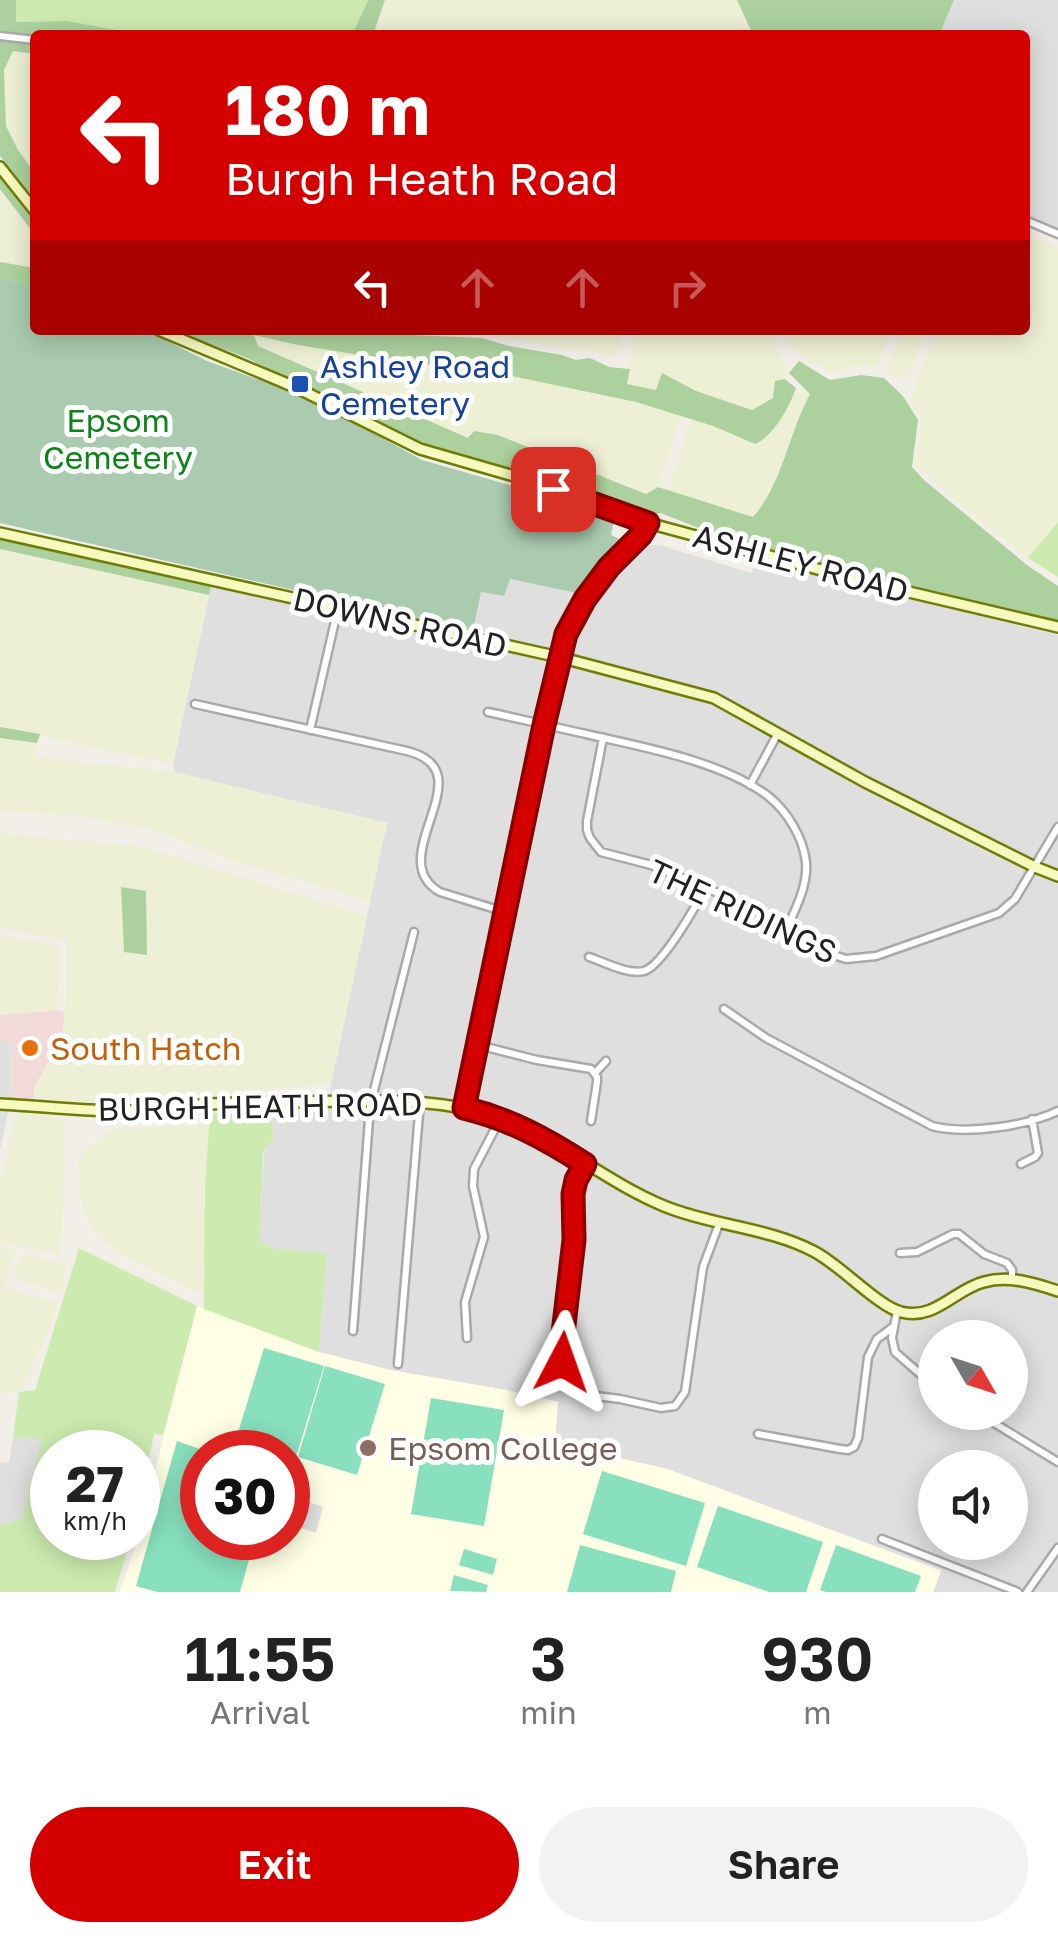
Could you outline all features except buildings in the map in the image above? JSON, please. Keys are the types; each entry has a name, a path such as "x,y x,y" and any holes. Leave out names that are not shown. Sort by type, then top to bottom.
{"main road":[{"path":"0,167 30,205"},
{"name":"ASHLEY ROAD","path":"171,335 297,388 420,449 514,476 648,523 1058,627"},
{"name":"DOWNS ROAD","path":"0,532 559,657 714,698 865,782 1058,876"},
{"name":"BURGH HEATH ROAD","path":"0,1104 119,1111 211,1104 420,1101 464,1108 536,1134 660,1205 718,1224 768,1234 817,1252 897,1312"},
{"path":"897,1312 929,1311 974,1285 994,1280 1012,1279 1058,1292"}],"street":[{"path":"0,36 30,39"},
{"path":"1030,222 1058,234"},
{"path":"464,1108 566,634 585,599 648,523"},
{"path":"310,730 338,608"},
{"path":"195,704 416,753 432,764 439,786 419,864 421,873 440,892 505,912"},
{"path":"488,712 670,753 750,785 767,796 787,816 806,864 803,887 787,928"},
{"path":"750,785 778,733"},
{"name":"THE RIDINGS","path":"603,738 587,830 594,846 609,856 651,865 704,886 787,928 824,952 846,960 867,959 999,913 1016,899 1058,826"},
{"path":"589,957 636,972 651,968 687,920 704,886"},
{"path":"353,1331 370,1106 414,932"},
{"path":"724,1008 766,1038 932,1126 972,1130 1032,1120 1058,1110"},
{"path":"478,1045 595,1072"},
{"path":"595,1072 606,1061"},
{"path":"590,1120 597,1082 595,1072"},
{"path":"398,1364 420,1101"},
{"path":"467,1338 465,1302 484,1237 474,1195 474,1169 500,1118"},
{"path":"1021,1164 1038,1153 1032,1120"},
{"path":"585,1164 573,1194 574,1240 562,1352 566,1375 588,1395 661,1408 675,1406 681,1400 703,1267 718,1224"},
{"path":"900,1253 917,1252 952,1234 960,1234 984,1254 1007,1263 1012,1279"},
{"path":"897,1312 893,1346 898,1356 918,1373"},
{"path":"758,1434 840,1449 854,1447 868,1356 878,1339 893,1328"},
{"path":"1006,1430 1058,1462"},
{"path":"882,1539 1018,1592"},
{"path":"1027,1592 1058,1548"}],"shaded area":[{"path":"385,0 737,0 751,30 375,30"},
{"path":"954,0 1058,0 1058,231 1030,218 1030,30 941,30"},
{"path":"13,51 30,53 30,166 6,126 4,70"},
{"path":"0,189 30,228 30,267 0,262"},
{"path":"1030,237 1058,247 1058,522 1028,558 916,466 922,419 910,399 935,335 1030,335"},
{"path":"253,335 409,363 474,368 636,402 681,416 658,487 647,494 498,435 474,431 468,438 258,346"},
{"path":"480,335 620,335 617,356"},
{"path":"634,335 777,335 776,349 789,373 785,379 775,381 774,398 752,410 696,391 662,373 656,391 626,384"},
{"path":"788,335 888,335 877,368 853,366 832,373 807,361 786,341"},
{"path":"900,335 924,335 907,380 886,373"},
{"path":"796,388 811,393 761,509 753,518 669,491 691,419 713,426 780,417"},
{"path":"623,545 660,545 751,573 758,560 1058,635 1058,1592 933,1592 941,1570 667,1469 554,1443 558,1402 390,1370 319,1352 327,1253 272,1248 260,1241 264,1152 273,1139 272,1110 329,1105 387,823 174,772 211,586 469,642 481,592 510,579 590,595"},
{"path":"0,549 209,595 173,764 0,727"},
{"path":"0,738 37,743 36,757 174,772 387,823 370,901 224,858 152,829 80,816 0,810"},
{"path":"0,833 145,847 367,916 331,1084 97,1105 34,1100 34,1087 62,1039 66,940 0,928"},
{"path":"0,935 60,946 57,1010 0,1015"},
{"path":"65,1012 62,1039 34,1087 34,1100 11,1099 12,1043 0,1042 0,1015"},
{"path":"0,1042 12,1042 11,1099 0,1150"},
{"path":"24,1111 65,1119 61,1255 0,1242 0,1181 15,1119"},
{"path":"210,1124 205,1187 206,1297 120,1254 94,1233 83,1209 78,1162 86,1149 111,1130"},
{"path":"0,1245 15,1251 4,1284 7,1288 59,1303 19,1392 0,1394"},
{"path":"23,1253 67,1264 60,1294 13,1277"},
{"name":"Epsom College","path":"197,1306 319,1352 390,1370 558,1402 555,1443 667,1469 941,1571 933,1592 120,1592 131,1560 160,1560 160,1451"},
{"path":"13,1437 30,1438 30,1491 22,1520 0,1525 0,1463 9,1462"},
{"path":"310,1503 323,1507 316,1533 310,1531"}],"green space":[{"path":"0,0 16,0 16,22 67,21 118,30 30,30 30,53 13,51 4,70 6,126 30,166 30,195 0,156"},
{"path":"16,0 368,0 354,30 118,30 67,21 16,22"},
{"path":"368,0 385,0 375,30 354,30"},
{"path":"737,0 954,0 941,30 751,30"},
{"path":"0,176 30,214 30,228 0,189"},
{"path":"0,262 30,267 30,286 0,277"},
{"name":"Epsom Cemetery","path":"0,277 30,286 30,335 155,335 207,361 309,398 422,460 592,509 614,521 611,535 623,541 582,594 510,579 504,596 481,592 473,631 0,523"},
{"path":"186,335 254,335 258,346 468,438 474,431 498,435 646,494 658,487 753,517 771,490 810,394 789,373 799,361 830,380 861,375 884,378 903,396 918,420 912,467 1027,565 1058,586 1058,623 716,535 661,513 644,517 562,486 422,444 247,358"},
{"path":"254,335 482,338 630,369 627,384 656,390 662,373 696,391 752,410 773,398 775,381 785,379 796,388 774,428 755,444 636,402 474,368 409,363"},
{"path":"1058,522 1058,577 1028,558"},
{"path":"0,540 211,586 209,595 0,549"},
{"path":"0,727 40,734 37,743 0,738"},
{"path":"121,887 146,891 147,955 124,952"},
{"path":"272,1110 273,1139 263,1152 260,1241 272,1248 327,1253 319,1352 204,1309 210,1113"},
{"path":"79,1248 197,1306 163,1435 160,1430 30,1430 30,1438 13,1437 19,1392 35,1390"},
{"path":"264,1348 324,1366 304,1430 239,1430"},
{"path":"325,1366 385,1384 357,1475 310,1461 310,1430 306,1430"},
{"path":"431,1398 504,1410 484,1526 411,1514"},
{"path":"177,1441 180,1560 249,1560 240,1592 157,1592 136,1586 143,1560 160,1560 160,1501"},
{"path":"602,1471 705,1503 686,1566 583,1534"},
{"path":"30,1487 30,1560 124,1560 115,1592 0,1592 0,1525 22,1519"},
{"path":"718,1506 823,1542 806,1592 769,1592 697,1567"},
{"path":"580,1545 676,1571 671,1592 567,1592"},
{"path":"836,1545 921,1576 915,1592 820,1590"},
{"path":"464,1549 497,1559 493,1575 459,1565"},
{"path":"454,1575 488,1585 486,1592 450,1591"}],"place":[{"name":"Ashley Road Cemetery","path":"300,384"},
{"name":"South Hatch","path":"30,1048"},
{"name":"Epsom College","path":"368,1448"}],"route":[{"path":"553,489 648,523 585,599 566,634 464,1108 527,1129 585,1164 573,1194 574,1240 562,1362"}]}
